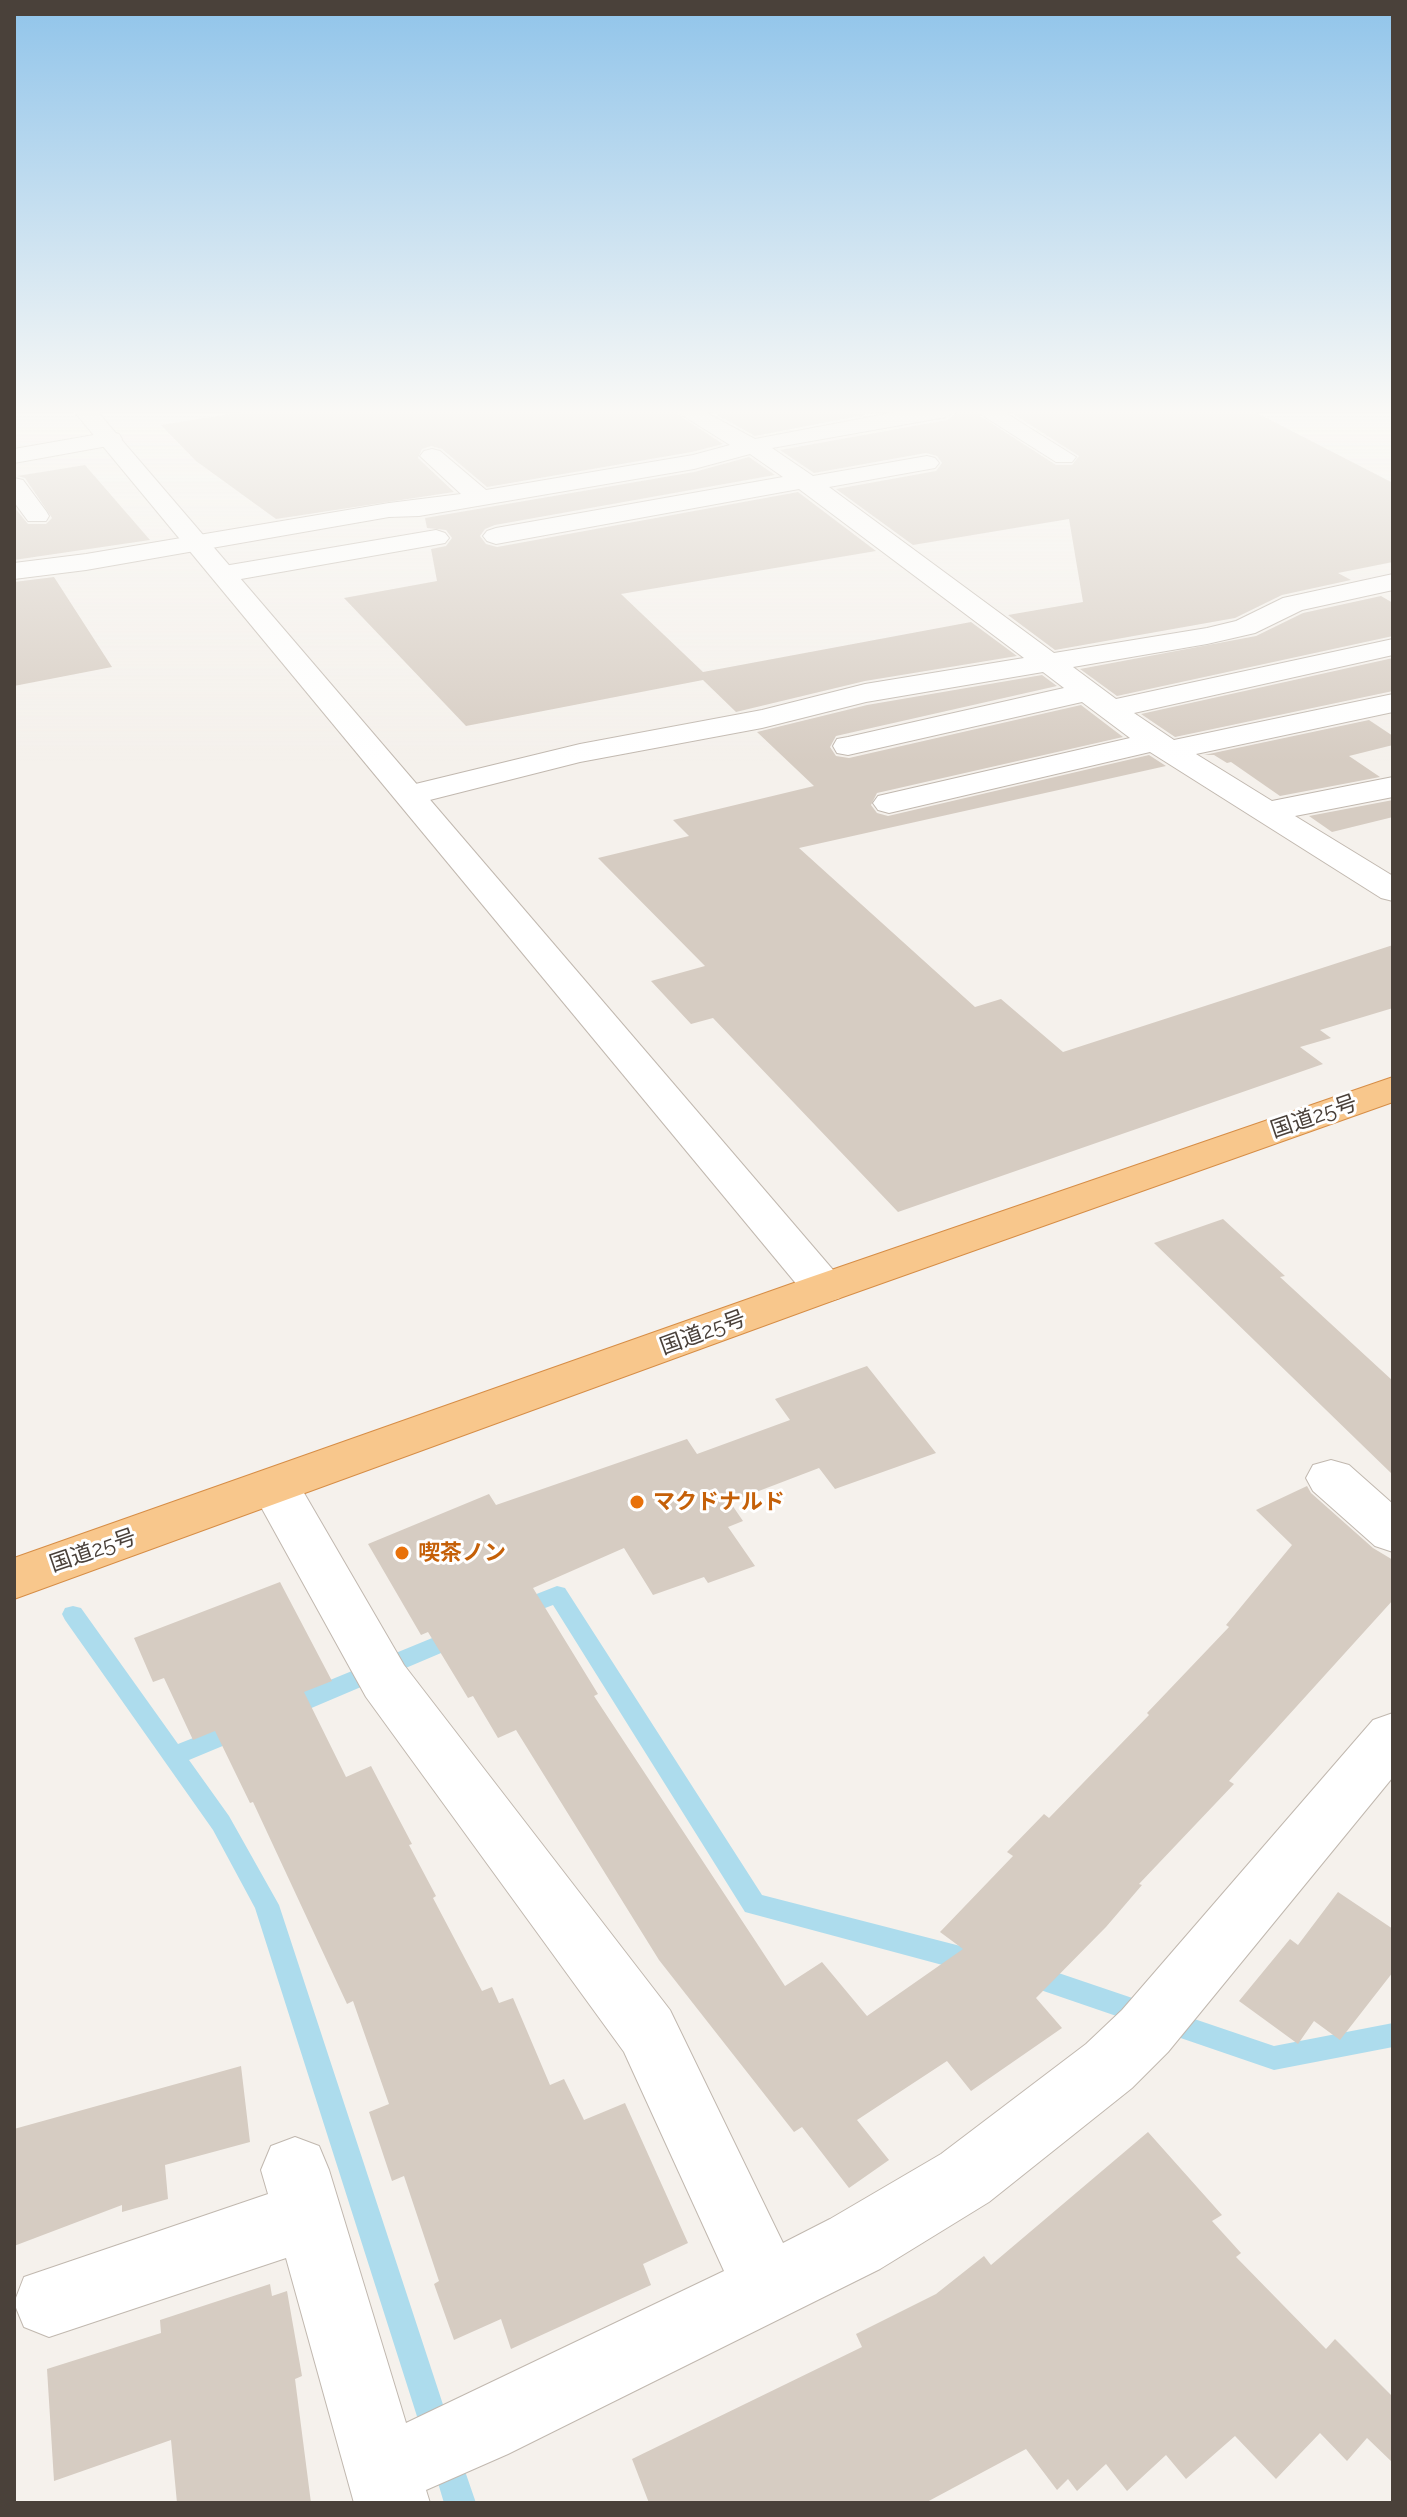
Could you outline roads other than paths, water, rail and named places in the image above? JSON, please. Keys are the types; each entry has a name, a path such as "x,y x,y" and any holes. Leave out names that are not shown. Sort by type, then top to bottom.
{"highway":[{"name":"国道25号","path":"14,1579 824,1288 1393,1089"}],"street":[{"path":"185,527 824,1288"},
{"path":"14,571 86,562 288,527"},
{"path":"496,536 545,527"},
{"path":"868,527 1161,746 1393,891"},
{"path":"66,536 86,562"},
{"path":"224,574 436,538"},
{"path":"410,795 523,766 762,719 865,693 1207,636 1245,627 1293,604 1393,582"},
{"path":"848,746 1393,647"},
{"path":"889,803 1161,746 1393,703"},
{"path":"1269,811 1393,787"},
{"path":"1331,1478 1393,1533"},
{"path":"275,1487 378,1667 647,2031 767,2287"},
{"path":"49,2302 301,2193 419,2465 855,2244 965,2178 1109,2066 1163,2010 1393,1736"}],"waterway":[{"path":"519,1610 557,1594 754,1904 976,1962"},
{"path":"73,1614 221,1823 267,1905 437,2432"},
{"path":"287,1708 459,1636"},
{"path":"174,1756 241,1728"},
{"path":"1032,1976 1274,2058 1393,2035"},
{"path":"445,2456 460,2503"}],"place":[{"name":"マクドナルド","path":"637,1502"},
{"name":"喫茶ノン","path":"402,1553"}]}
